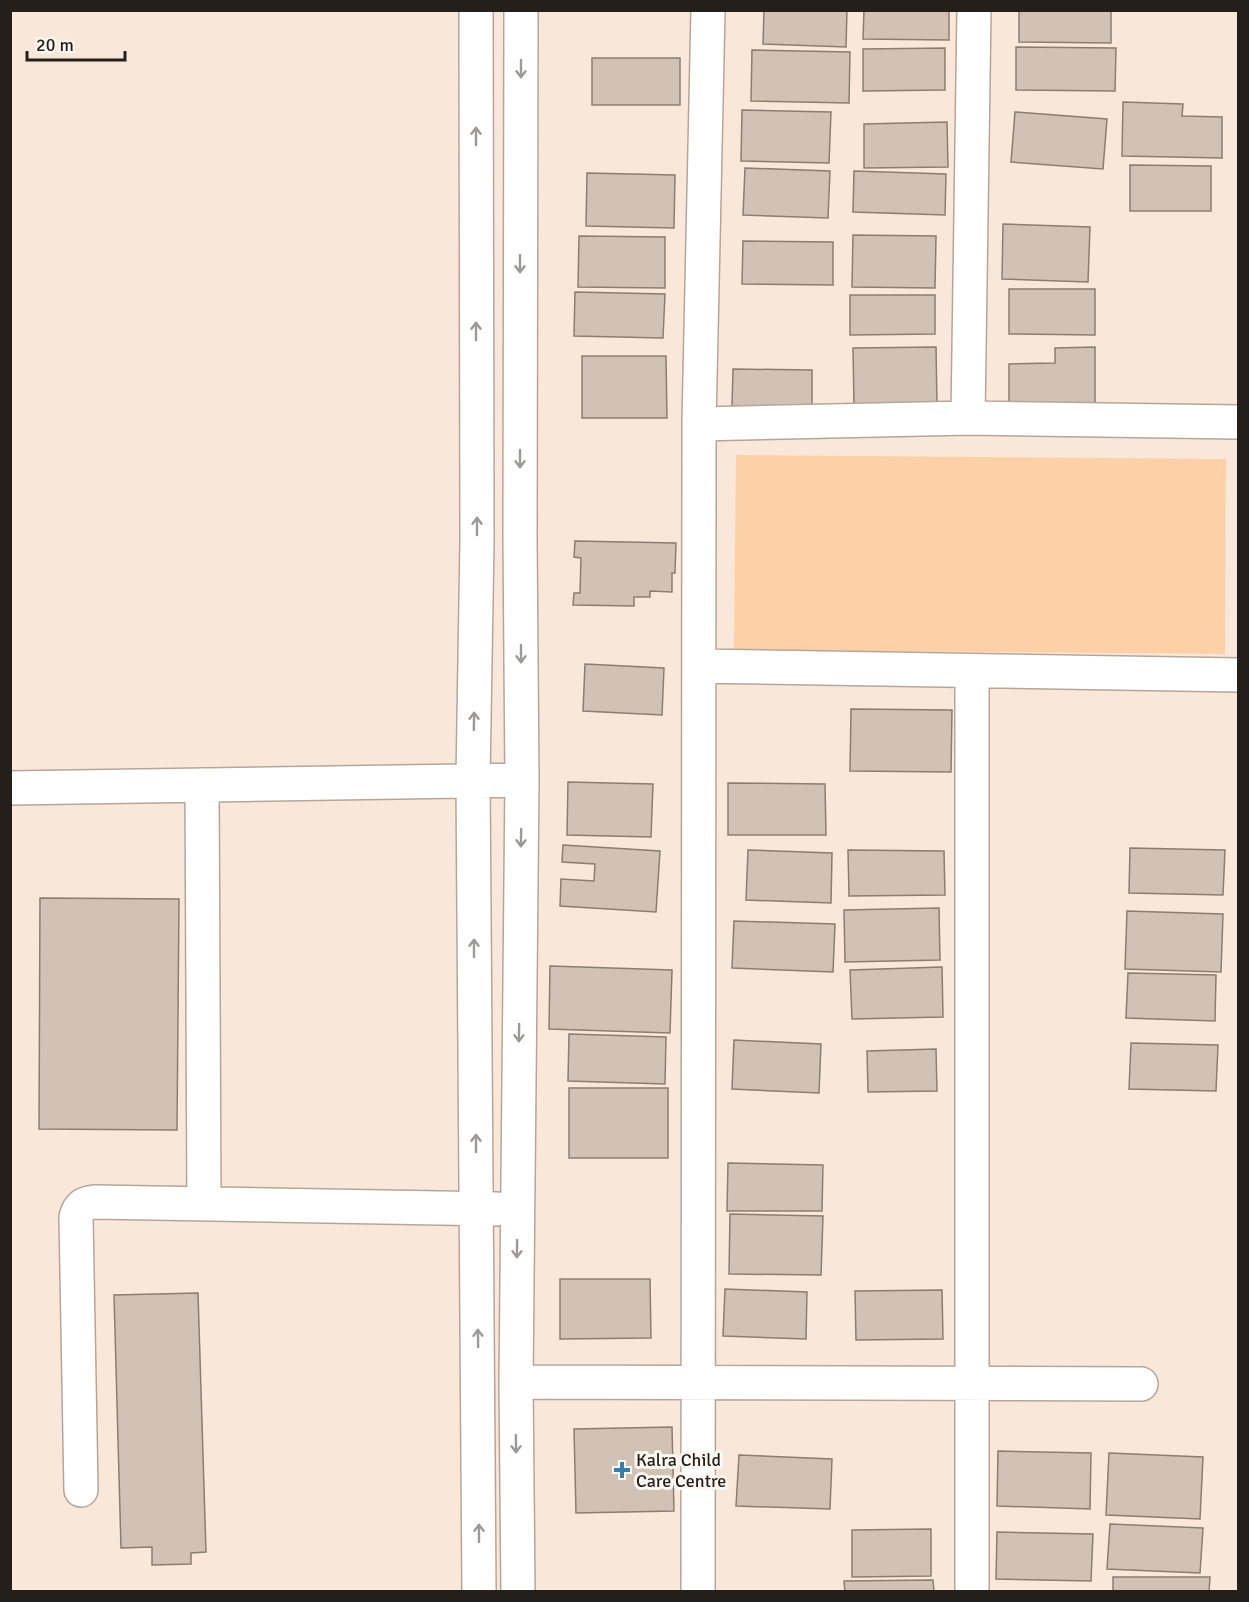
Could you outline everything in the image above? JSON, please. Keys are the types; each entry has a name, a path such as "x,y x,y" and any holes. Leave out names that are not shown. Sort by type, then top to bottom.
{"street":[{"path":"476,10 477,540 473,780 479,1592"},
{"path":"518,1592 516,1383 522,780 521,10"},
{"path":"698,1592 699,424 708,10"},
{"path":"968,418 974,10"},
{"path":"699,424 968,418 1239,422"},
{"path":"699,666 1239,675"},
{"path":"972,671 972,1592"},
{"path":"10,788 522,780"},
{"path":"202,785 204,1204"},
{"path":"81,1490 76,1217 78,1209 85,1203 517,1210"},
{"path":"516,1383 1141,1384"}],"shaded area":[{"path":"736,455 1226,459 1225,654 734,650"}],"building":[{"path":"764,10 847,10 846,47 763,44"},
{"path":"864,10 949,10 949,40 863,39"},
{"path":"1019,10 1111,10 1111,43 1019,42"},
{"path":"1016,47 1116,48 1115,91 1016,90"},
{"path":"945,48 945,90 863,91 863,49"},
{"path":"752,50 850,52 849,103 751,101"},
{"path":"592,58 680,58 680,105 592,105"},
{"path":"1123,102 1183,104 1182,116 1222,117 1222,158 1122,156"},
{"path":"742,110 831,112 829,163 741,161"},
{"path":"1015,112 1107,119 1103,169 1011,162"},
{"path":"947,122 948,167 864,168 864,124"},
{"path":"1130,165 1211,166 1211,211 1130,211"},
{"path":"745,168 830,171 828,218 743,215"},
{"path":"854,171 946,174 945,215 853,212"},
{"path":"587,173 675,175 674,228 586,226"},
{"path":"1003,224 1090,227 1088,282 1002,279"},
{"path":"853,235 936,236 935,288 852,287"},
{"path":"579,236 665,237 665,288 578,287"},
{"path":"743,241 833,242 833,285 742,284"},
{"path":"1009,289 1095,289 1095,335 1009,334"},
{"path":"575,292 665,294 663,338 574,336"},
{"path":"850,295 935,295 935,334 850,335"},
{"path":"936,347 937,405 854,406 853,348"},
{"path":"1095,347 1095,408 1009,408 1009,364 1055,363 1055,348"},
{"path":"582,356 666,356 667,418 582,418"},
{"path":"733,369 812,370 812,406 732,406"},
{"path":"575,541 676,543 672,592 650,591 650,597 634,597 634,606 573,605 574,593 580,593 581,558 574,557"},
{"path":"585,664 664,668 662,715 583,711"},
{"path":"851,709 952,710 951,772 850,771"},
{"path":"568,782 653,784 651,837 567,835"},
{"path":"728,783 825,784 826,835 728,835"},
{"path":"563,845 660,851 656,912 560,906 561,879 594,881 595,864 562,862"},
{"path":"1130,848 1225,850 1223,895 1129,893"},
{"path":"748,850 832,853 831,903 746,900"},
{"path":"848,850 944,851 945,895 849,896"},
{"path":"40,898 179,899 177,1130 39,1129"},
{"path":"939,908 940,960 845,962 844,910"},
{"path":"1127,911 1223,914 1221,972 1125,969"},
{"path":"734,921 835,924 833,972 732,968"},
{"path":"550,966 672,970 670,1033 549,1029"},
{"path":"942,967 943,1017 852,1019 850,970"},
{"path":"1128,973 1216,975 1215,1021 1126,1018"},
{"path":"569,1034 666,1037 665,1084 568,1081"},
{"path":"734,1040 821,1044 819,1093 732,1089"},
{"path":"1131,1043 1218,1045 1216,1091 1129,1089"},
{"path":"936,1049 937,1091 868,1092 867,1051"},
{"path":"569,1088 668,1088 668,1158 569,1158"},
{"path":"728,1163 823,1165 822,1211 727,1211"},
{"path":"730,1214 823,1216 821,1275 729,1274"},
{"path":"560,1279 650,1279 651,1338 560,1339"},
{"path":"725,1289 807,1292 806,1339 723,1336"},
{"path":"942,1290 943,1339 856,1340 855,1291"},
{"path":"198,1293 206,1552 191,1553 191,1564 152,1565 152,1547 121,1548 114,1295"},
{"path":"672,1427 674,1511 576,1513 574,1429"},
{"path":"998,1451 1091,1453 1090,1509 997,1506"},
{"path":"1109,1453 1203,1457 1200,1519 1106,1515"},
{"path":"739,1455 832,1459 830,1509 736,1506"},
{"path":"1110,1524 1203,1528 1200,1573 1107,1569"},
{"path":"931,1529 931,1576 852,1577 852,1530"},
{"path":"997,1532 1093,1534 1091,1581 996,1579"},
{"path":"1113,1577 1210,1577 1209,1592 1113,1592"},
{"path":"933,1580 934,1592 845,1592 844,1581"}],"place":[{"name":"Kalra Child Care Centre","path":"622,1470"}]}
